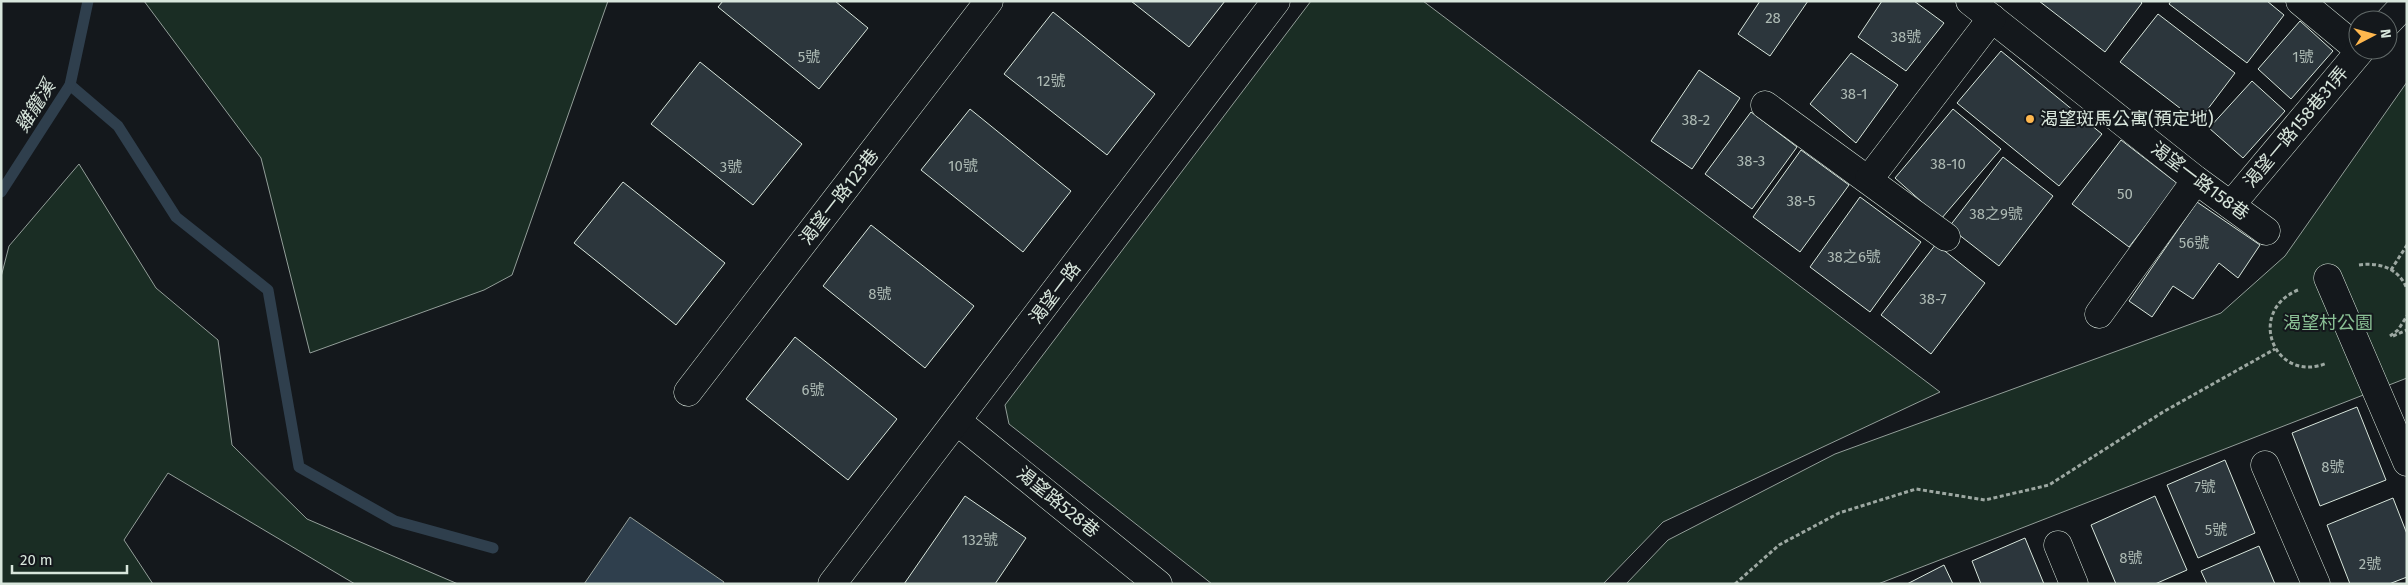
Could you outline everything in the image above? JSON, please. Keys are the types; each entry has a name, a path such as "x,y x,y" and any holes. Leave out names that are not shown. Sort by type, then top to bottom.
{"street":[{"name":"渴望一路123巷","path":"688,392 990,1"},
{"name":"渴望一路","path":"832,584 1276,1"},
{"name":"渴望一路158巷","path":"1970,1 2196,180 2266,231"},
{"name":"渴望一路158巷31弄","path":"2300,1 2348,40"},
{"path":"2398,11 2407,2"},
{"path":"1868,180 1992,18"},
{"name":"渴望一路158巷31弄","path":"2231,205 2352,60"},
{"path":"1765,105 1946,237"},
{"path":"2099,314 2196,180"},
{"path":"2328,278 2407,462"},
{"name":"渴望路528巷","path":"957,421 1158,584"},
{"path":"2265,465 2316,584"},
{"path":"2058,545 2074,584"}],"path":[{"path":"2391,270 2407,245"},
{"path":"2359,265 2372,263 2391,270 2396,273 2407,289"},
{"path":"2387,338 2407,330"},
{"path":"1735,584 1779,545 1840,513 1916,489 1985,500 2049,485 2163,412 2275,349"}],"green space":[{"path":"144,1 608,1 512,275 484,290 310,353 261,158"},
{"path":"1311,1 1423,1 1940,392 1663,522 1603,584 1212,584 1009,424 1005,405"},
{"name":"渴望村公園","path":"2407,82 2407,378 1878,584 1626,584 1668,540 1835,454 2221,313 2285,256"},
{"path":"79,164 156,288 218,340 232,445 307,519 458,584 355,584 168,473 124,540 153,584 1,584 1,277 9,246"}],"water":[{"path":"630,517 724,582 723,584 584,584"}],"building":[{"path":"723,1 835,1 868,28 819,89 718,7"},
{"path":"1131,1 1225,1 1189,47"},
{"path":"1760,1 1808,1 1770,56 1738,34"},
{"path":"1882,1 1914,1 1944,23 1906,71 1858,37"},
{"path":"2039,1 2140,1 2142,3 2105,52"},
{"path":"2171,1 2267,1 2284,15 2247,63 2169,4"},
{"path":"1053,12 1155,94 1107,155 1004,74"},
{"path":"2158,14 2235,73 2198,122 2120,62"},
{"path":"2300,21 2333,51 2291,99 2258,69"},
{"name":"渴望斑馬公寓(預定地)","path":"2001,51 2102,134 2059,186 1957,103"},
{"path":"1851,53 1898,85 1856,143 1810,104"},
{"path":"700,62 802,144 753,205 651,124"},
{"path":"1699,70 1740,98 1692,169 1651,141"},
{"path":"2252,81 2285,111 2243,158 2209,128"},
{"path":"970,109 1071,191 1023,252 921,170"},
{"path":"1953,109 2001,149 1941,219 1895,178"},
{"path":"1751,112 1797,147 1752,209 1705,174"},
{"path":"2121,140 2178,184 2129,247 2072,204"},
{"path":"1801,150 1849,185 1800,252 1753,217"},
{"path":"2003,157 2053,196 1999,266 1949,227"},
{"path":"623,182 725,263 676,325 574,243"},
{"path":"1860,197 1921,242 1870,312 1810,267"},
{"path":"2197,202 2260,245 2238,278 2219,263 2193,299 2173,286 2152,317 2129,301"},
{"path":"871,225 974,306 925,368 823,286"},
{"path":"1936,244 1985,283 1931,354 1881,315"},
{"path":"795,337 897,419 848,480 746,399"},
{"path":"2357,407 2386,480 2320,506 2292,433"},
{"path":"2225,460 2255,533 2198,558 2167,485"},
{"path":"965,496 1026,538 995,584 904,584"},
{"path":"2155,496 2187,570 2155,584 2116,584 2091,525"},
{"path":"2393,498 2407,534 2407,577 2389,584 2350,584 2327,525"},
{"path":"2025,538 2044,584 1981,584 1972,561"},
{"path":"2259,546 2275,584 2207,584 2201,571"},
{"path":"1944,565 1953,584 1907,584"}],"waterway":[{"name":"雞籠溪","path":"1,192 70,85 88,1"},
{"path":"70,85 118,126 176,217 268,290 299,467 395,521 493,548"}],"place":[{"name":"渴望斑馬公寓(預定地)","path":"2030,119"}]}
